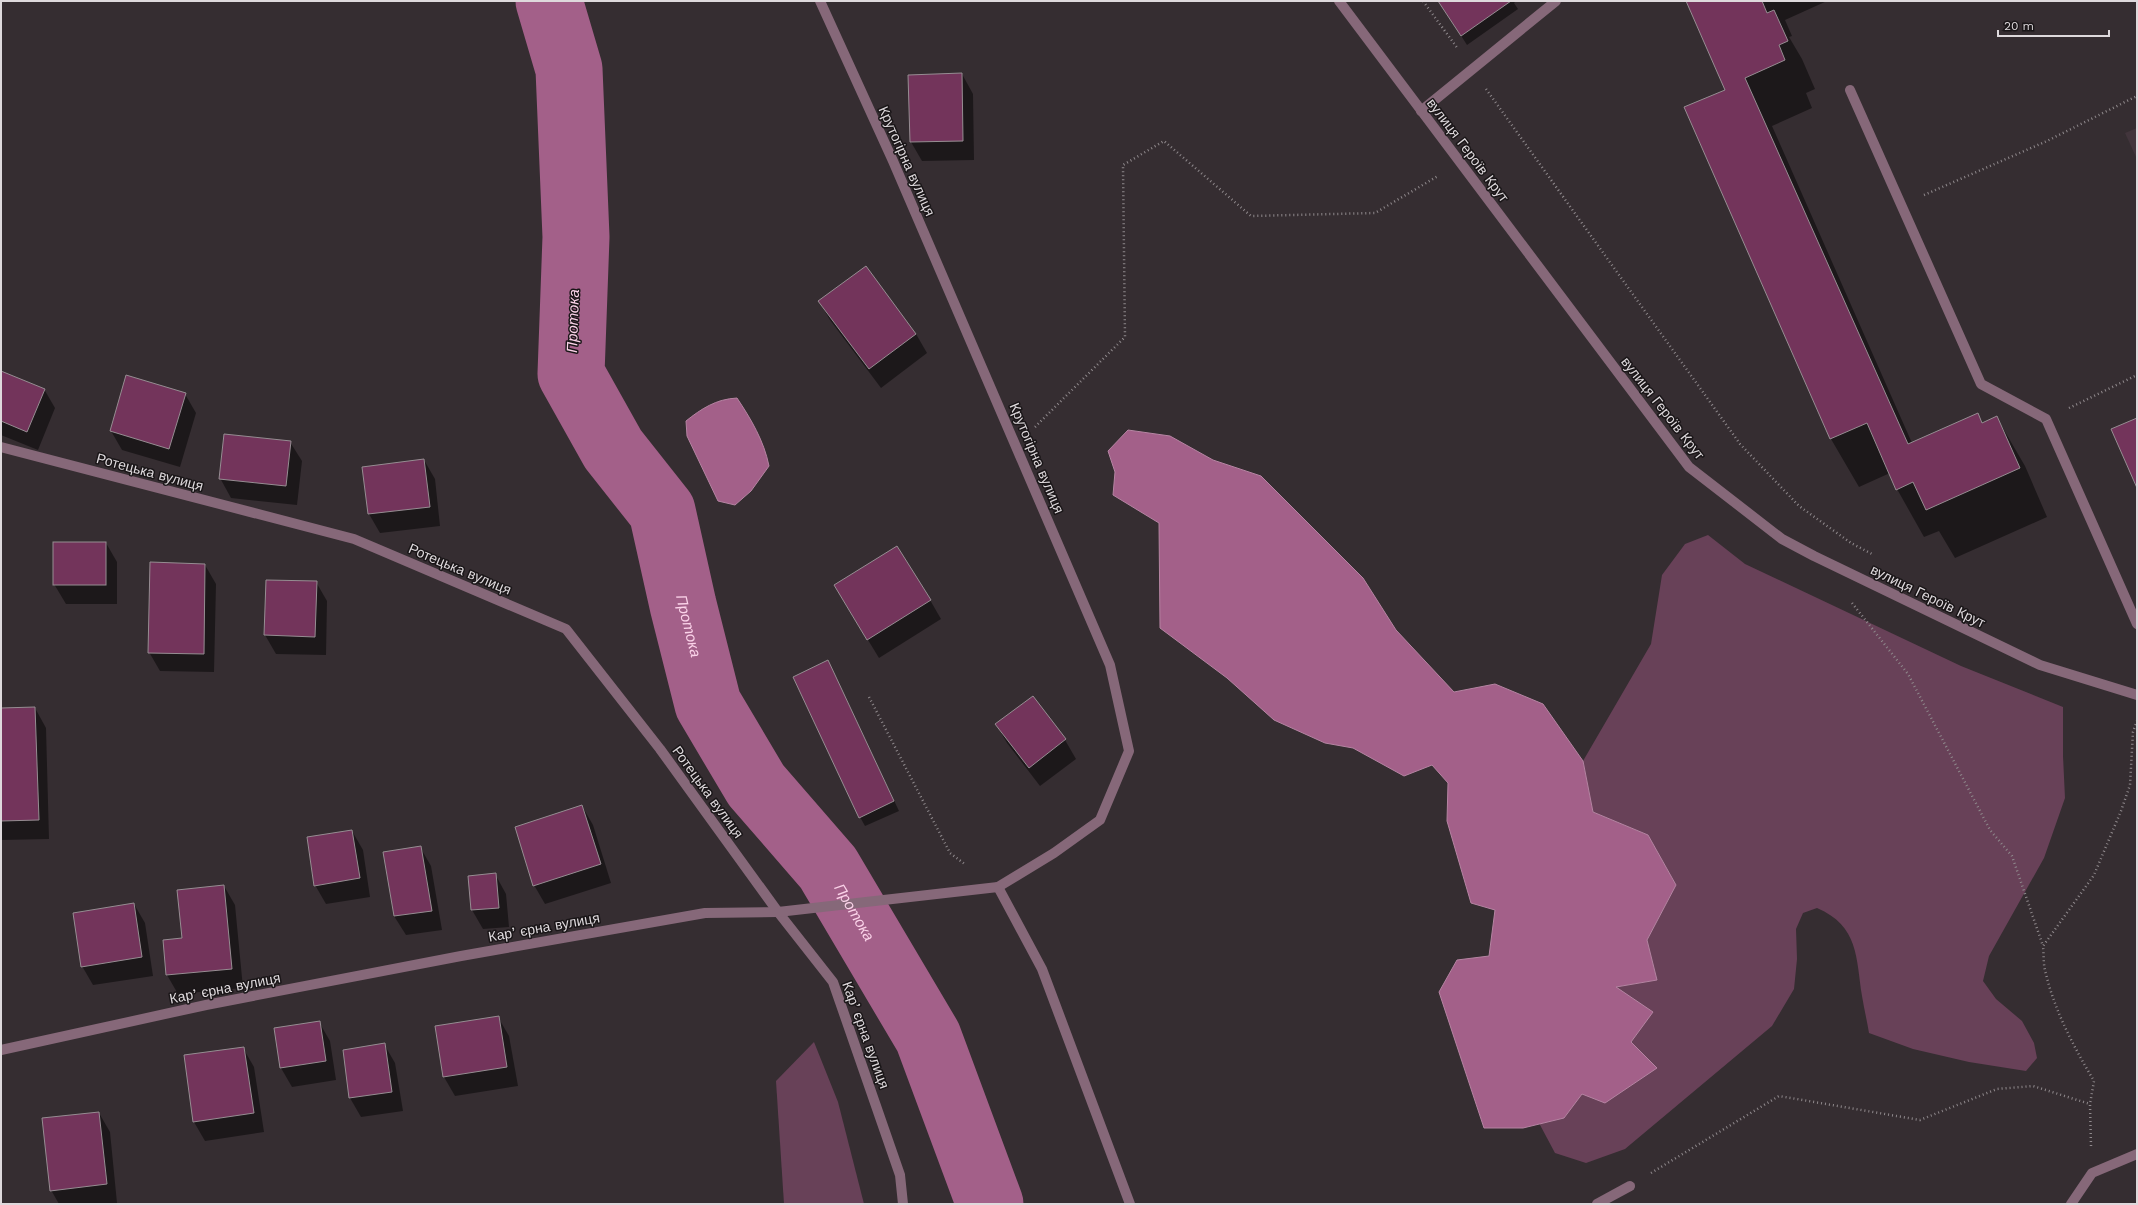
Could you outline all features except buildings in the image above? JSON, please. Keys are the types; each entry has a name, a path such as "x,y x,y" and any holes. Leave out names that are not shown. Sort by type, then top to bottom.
{"street":[{"name":"Крутогірна вулиця","path":"820,1 893,161 1110,665 1129,750 1100,820 1054,853 998,887"},
{"name":"вулиця Героїв Крут","path":"1339,1 1689,467 1782,539 2040,665 2137,695"},
{"path":"1421,111 1556,1"},
{"path":"1850,90 1981,384 2046,419 2137,624"},
{"name":"Ротецька вулиця","path":"1,447 354,539 566,629 660,749 778,912"},
{"path":"778,912 835,907 998,887 1042,968 1130,1204"},
{"name":"Карʼєрна вулиця","path":"1,1050 206,1005 682,917 705,913 778,912 833,982 900,1174 904,1204"},
{"path":"2071,1204 2092,1173 2137,1154"},
{"path":"1598,1204 1630,1186"}],"path":[{"path":"1423,1 1740,444 1799,506 1851,543 1878,557"},
{"path":"1901,205 2046,141 2137,96"},
{"path":"1016,446 1125,337 1123,165 1164,141 1251,216 1375,213 1461,164"},
{"path":"2046,419 2137,375"},
{"path":"1849,599 1908,674 1990,830 2012,856 2043,946 2045,973 2058,1011 2071,1041 2094,1081 2090,1104 2092,1173"},
{"path":"869,697 950,853 998,887"},
{"path":"2043,946 2094,875 2122,811 2130,785 2133,732 2137,720"},
{"path":"1630,1186 1779,1096 1920,1120 1997,1089 2034,1086 2090,1104"}],"shaded area":[{"path":"2137,128 2137,159 2125,133"},
{"path":"737,398 756,430 764,448 769,466 751,491 735,505 718,501 687,436 686,421 709,405 722,400"},
{"path":"1128,430 1170,436 1213,460 1261,476 1363,578 1396,630 1454,692 1495,684 1543,704 1583,761 1593,812 1648,835 1676,885 1647,940 1657,980 1616,987 1653,1012 1631,1042 1657,1068 1605,1103 1582,1094 1564,1118 1523,1128 1484,1128 1439,992 1457,960 1489,956 1495,910 1471,903 1447,821 1448,783 1432,765 1404,776 1353,748 1325,743 1274,720 1227,678 1160,628 1159,523 1113,495 1115,472 1108,451"},
{"path":"1708,535 1745,564 1961,666 2063,707 2065,798 2044,858 1989,956 1983,981 1996,999 2022,1021 2034,1043 2037,1058 2026,1071 1969,1062 1913,1049 1869,1033 1853,944 1841,924 1831,915 1817,908 1803,913 1796,929 1797,959 1794,989 1772,1026 1625,1149 1586,1163 1555,1153 1539,1123 1564,1118 1582,1093 1631,1042 1616,987 1657,980 1647,940 1676,885 1648,835 1593,812 1583,761 1651,644 1662,575 1685,544"},
{"path":"814,1042 838,1102 864,1204 784,1204 776,1081"}],"waterway":[{"name":"Протока","path":"549,1 569,69 576,237 571,374 613,449 662,511 683,605 708,704 756,785 828,868 928,1037 990,1204"}]}
